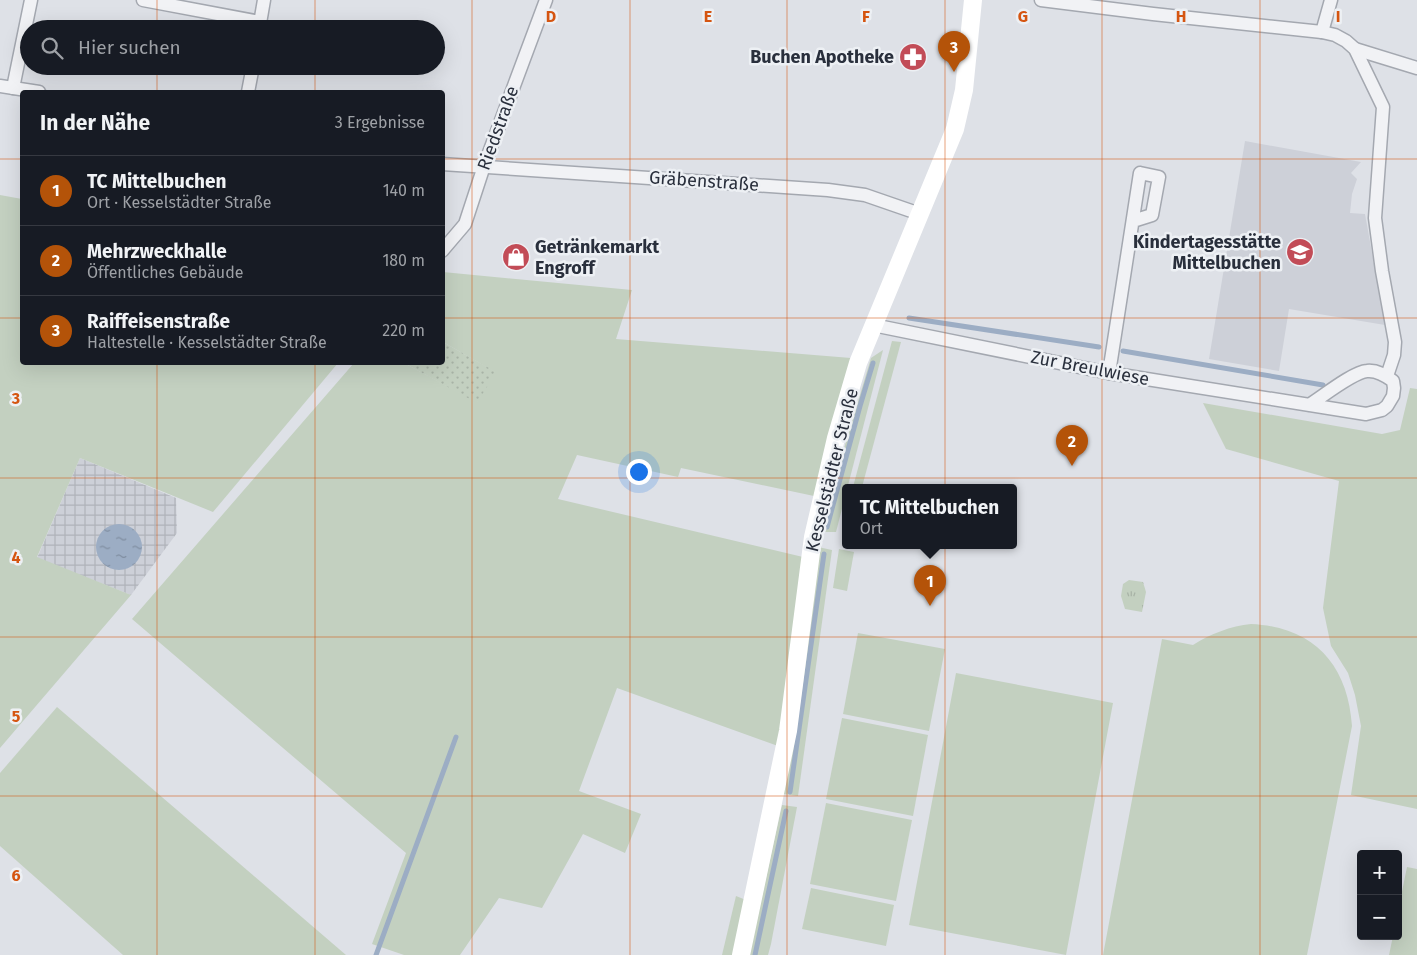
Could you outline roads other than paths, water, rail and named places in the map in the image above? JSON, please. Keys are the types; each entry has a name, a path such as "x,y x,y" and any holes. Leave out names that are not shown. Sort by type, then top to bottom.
{"main road":[{"name":"Kesselstädter Straße","path":"741,955 788,731 813,537 836,438 858,363 955,129 964,90 974,0"}],"street":[{"path":"27,20 31,0"},
{"path":"143,0 237,20"},
{"path":"261,20 264,0"},
{"name":"Riedstraße","path":"445,247 465,224 484,166 546,0"},
{"path":"1041,0 1322,32 1335,35 1346,41 1355,50 1383,107 1375,218 1382,271 1395,342 1394,355 1387,376 1373,371 1360,373 1309,405"},
{"path":"1322,32 1331,0"},
{"path":"1355,50 1417,68"},
{"path":"13,88 20,54"},
{"path":"248,90 251,75"},
{"path":"0,86 26,90"},
{"name":"Gräbenstraße","path":"445,164 835,190 865,195 920,214"},
{"path":"1109,373 1133,221"},
{"name":"Zur Breulwiese","path":"873,325 1109,373 1366,414 1382,410 1393,396 1393,381 1387,376"}],"water":[{"path":"115,524 123,524 132,528 138,534 142,547 138,560 132,566 123,570 115,570 106,566 100,560 96,551 96,543 100,534 106,528"}],"waterway":[{"path":"909,318 1099,347"},
{"path":"1123,351 1323,385"},
{"path":"827,527 873,363"},
{"path":"790,792 824,554"},
{"path":"376,955 456,737"},
{"path":"755,955 786,811"}],"place":[{"name":"Buchen Apotheke","path":"913,57"},
{"name":"Raiffeisenstraße","path":"954,72"},
{"name":"Kindertagesstätte Mittelbuchen","path":"1300,252"},
{"name":"Getränkemarkt Engroff","path":"516,257"},
{"name":"Mehrzweckhalle","path":"1072,466"},
{"name":"TC Mittelbuchen","path":"930,606"}]}
